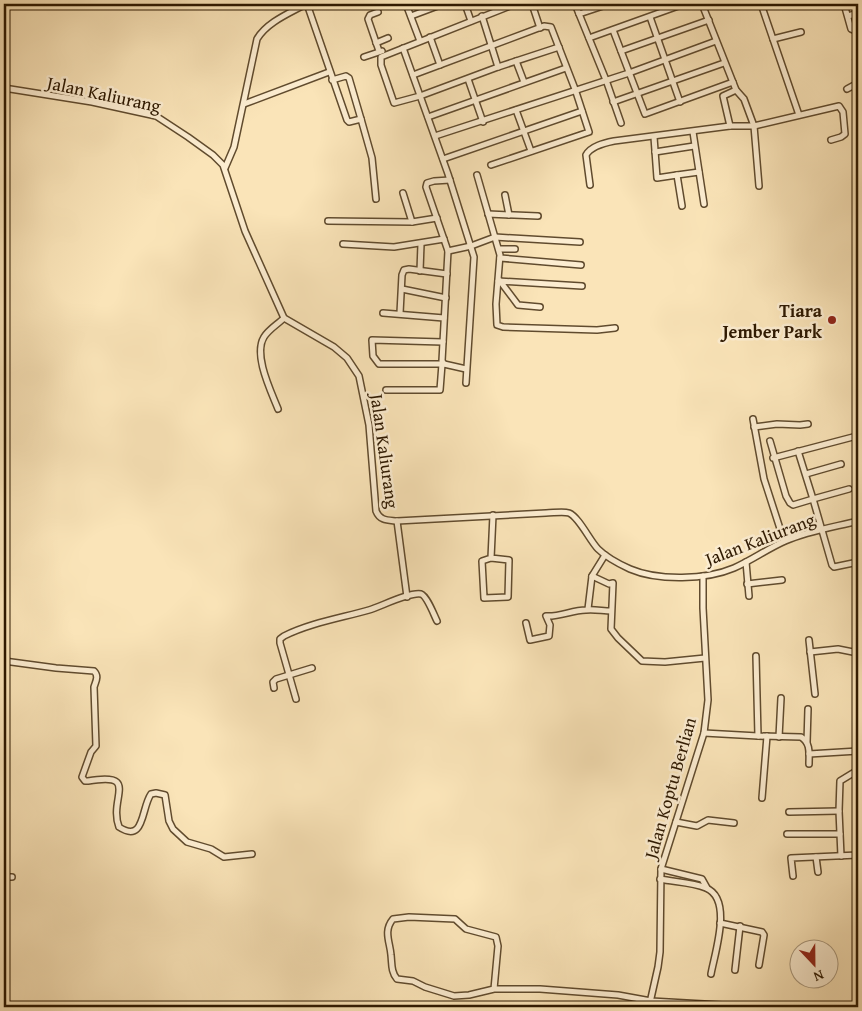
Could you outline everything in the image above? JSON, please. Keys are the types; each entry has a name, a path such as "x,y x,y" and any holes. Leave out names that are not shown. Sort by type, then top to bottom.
{"street":[{"path":"225,168 234,148 255,46 260,34 271,25 306,4 346,120 349,122 361,119"},
{"path":"406,4 420,41"},
{"path":"410,16 443,4"},
{"path":"464,4 471,20"},
{"path":"515,4 380,56 394,103 420,96 559,47"},
{"path":"532,4 540,28"},
{"path":"574,4 606,80 621,123"},
{"path":"579,14 609,4"},
{"path":"589,38 684,4"},
{"path":"702,4 724,63 736,90 744,100 754,126 759,186"},
{"path":"761,4 799,115"},
{"path":"844,4 851,29 858,32"},
{"path":"378,12 370,15 368,18 379,51"},
{"path":"848,16 858,13"},
{"path":"482,16 498,67"},
{"path":"650,17 680,102"},
{"path":"621,51 709,20"},
{"path":"413,75 540,28 551,27 589,130 588,133 491,166"},
{"path":"613,30 643,112 646,114 733,82"},
{"path":"773,39 801,32"},
{"path":"430,37 440,65"},
{"path":"376,43 388,38"},
{"path":"435,136 483,122 629,73 716,41"},
{"path":"402,48 443,158 471,246 474,268 466,383"},
{"path":"364,57 379,51 384,51 386,54"},
{"path":"516,61 524,82"},
{"path":"613,102 724,63"},
{"path":"428,117 566,68"},
{"path":"244,104 329,72"},
{"path":"332,80 348,76 372,158 376,199"},
{"path":"468,79 483,122"},
{"path":"847,89 858,83"},
{"name":"Jalan Kaliurang","path":"4,88 92,102 156,116 172,125 206,150 225,168 245,231 284,318 334,347 347,358 356,370 366,406 377,513 383,520 397,521 546,513 570,514 597,548 605,555 628,568 653,576 703,576 721,573 746,562 784,541 858,521"},
{"path":"730,126 723,96 736,90"},
{"path":"590,185 586,156 589,151 599,145 614,141 730,126 754,126 841,106 845,134 831,140"},
{"path":"516,110 531,151"},
{"path":"443,158 582,111"},
{"path":"693,132 704,204"},
{"path":"654,137 657,178 699,172"},
{"path":"655,152 694,146"},
{"path":"477,175 499,249 499,281 495,315 498,326 597,330 615,328"},
{"path":"677,175 682,206"},
{"path":"386,390 440,390 443,364 448,251 427,185 434,180 450,180"},
{"path":"403,193 412,222"},
{"path":"504,195 509,215"},
{"path":"488,214 538,216"},
{"path":"328,221 412,222 437,218"},
{"path":"448,251 471,246 495,237 580,242"},
{"path":"344,244 394,246 421,244 444,239"},
{"path":"420,271 421,244"},
{"path":"499,249 515,249"},
{"path":"500,258 581,265"},
{"path":"400,313 402,275 404,270 408,268 447,274"},
{"path":"499,281 582,286"},
{"path":"499,281 518,305 540,307"},
{"path":"402,290 446,298"},
{"path":"383,313 444,318"},
{"path":"278,409 264,372 262,345 265,335 284,318"},
{"path":"443,342 372,340 372,356 379,364 443,364 466,369"},
{"path":"753,418 764,479 784,541"},
{"path":"754,427 776,424 808,424"},
{"path":"774,458 854,436"},
{"path":"770,441 787,499 791,505 849,489"},
{"path":"798,451 823,529 830,561 833,566 858,562"},
{"path":"806,474 842,464"},
{"path":"491,558 493,515"},
{"path":"397,521 407,597"},
{"path":"588,609 592,576 605,555"},
{"path":"491,558 509,560 508,597 484,598 482,561 491,558"},
{"path":"746,562 749,596"},
{"path":"592,576 609,584 613,583 610,624 612,632 641,660 665,662 706,658"},
{"name":"Jalan Koptu Berlian","path":"650,1004 660,952 661,869 704,732 708,700 703,576"},
{"path":"747,584 782,580"},
{"path":"296,699 280,643 282,637 347,614 368,610 421,594 424,596 437,620"},
{"path":"526,623 530,640 537,640 549,636 550,625 546,616 556,617 568,612 588,609 611,611"},
{"path":"809,640 815,694"},
{"path":"810,652 838,649 858,653"},
{"path":"756,656 758,736"},
{"path":"4,661 94,671 97,675 94,687 96,746 91,752 83,779 88,782 101,778 116,780 119,785 116,819 119,827 130,832 136,831 140,827 146,800 151,794 156,793 165,795 169,821 179,835 187,842 211,848 224,857 252,854"},
{"path":"274,688 274,680 312,668"},
{"path":"779,737 782,698"},
{"path":"808,709 807,742 809,764"},
{"path":"704,732 801,737 807,742"},
{"path":"762,798 767,736"},
{"path":"809,754 858,751"},
{"path":"841,856 840,781 858,770"},
{"path":"789,812 839,811"},
{"path":"676,822 697,826 708,820 734,823"},
{"path":"787,834 840,834"},
{"path":"793,876 791,858 858,855"},
{"path":"816,857 818,872"},
{"path":"661,869 702,879 718,900 721,910 720,923 711,974"},
{"path":"4,877 12,877"},
{"path":"660,879 707,888"},
{"path":"494,989 498,946 496,937 466,929 456,919 409,917 393,919 389,924 387,940 391,952 394,976 397,979 413,981 425,987 454,996 469,995 494,989 540,989 618,996 650,1004 722,1005"},
{"path":"720,923 759,930 764,933 759,965"},
{"path":"735,970 740,926"}],"place":[{"name":"Tiara Jember Park","path":"832,320"}]}
